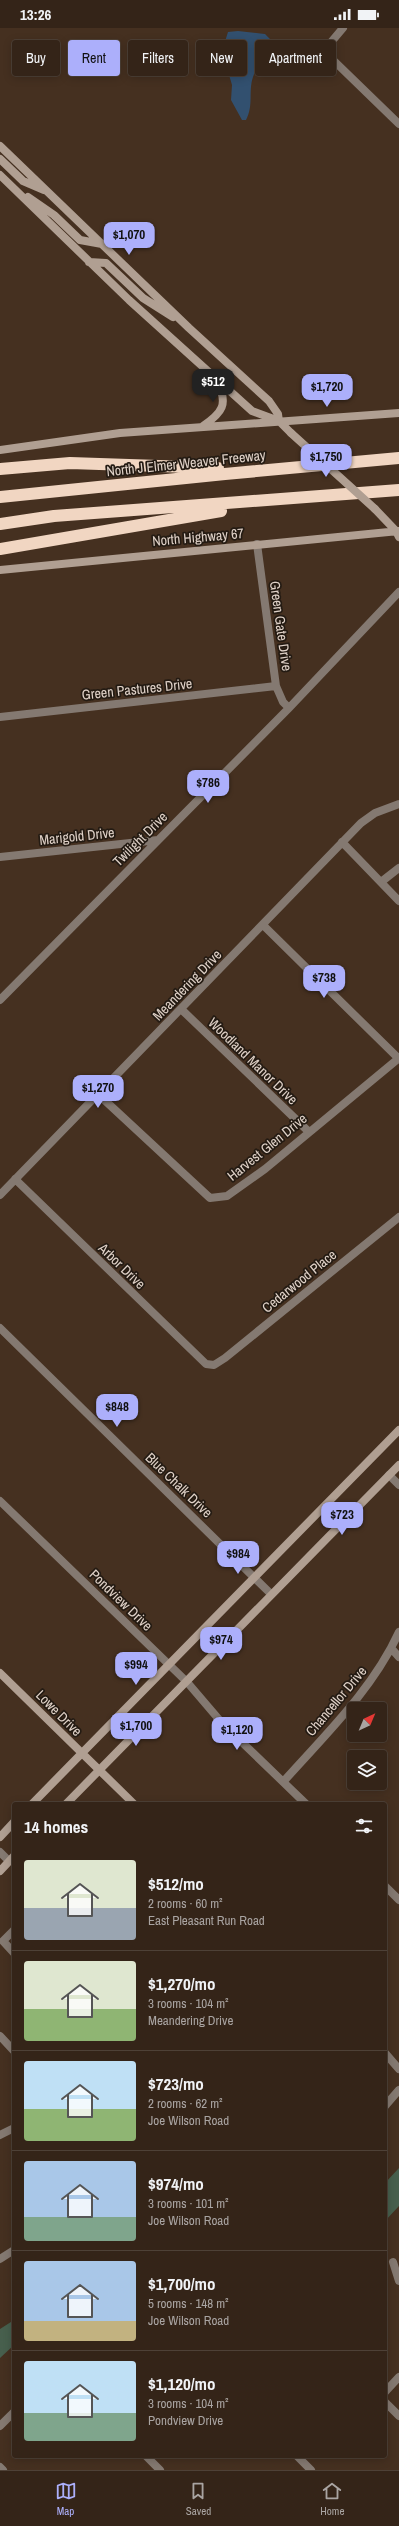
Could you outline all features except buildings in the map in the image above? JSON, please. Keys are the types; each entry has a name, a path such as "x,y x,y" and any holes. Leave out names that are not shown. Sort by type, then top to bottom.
{"highway":[{"name":"North J Elmer Weaver Freeway","path":"0,497 399,458"},
{"path":"0,468 70,462 271,470"},
{"path":"0,524 54,516 399,490"},
{"path":"0,549 297,498"}],"main road":[{"path":"0,146 189,328 269,401 278,414 279,421"},
{"path":"0,159 23,181 48,192"},
{"path":"0,175 89,262 252,411 279,421 398,532"},
{"path":"8,183 54,215 80,240 102,244"},
{"path":"89,262 106,263 143,298 189,328"},
{"path":"202,427 221,412 224,402 222,392 213,376"},
{"path":"0,450 120,433 399,413"},
{"name":"North Highway 67","path":"0,570 257,544 398,532"},
{"path":"34,1802 399,1430"},
{"path":"68,1802 399,1465"},
{"name":"Lowe Drive","path":"0,1673 132,1802"},
{"path":"0,1837 12,1824"},
{"path":"0,1871 12,1859"}],"street":[{"path":"343,28 328,47 332,58 399,124"},
{"name":"Green Gate Drive","path":"257,544 276,686 289,708"},
{"name":"Twilight Drive","path":"0,1000 4,994 289,708 399,592"},
{"name":"Green Pastures Drive","path":"0,717 276,686"},
{"name":"Meandering Drive","path":"0,1195 99,1095 361,823 375,813 399,804"},
{"name":"Marigold Drive","path":"0,856 158,840"},
{"path":"342,842 399,901"},
{"path":"381,882 399,868"},
{"path":"263,925 399,1058"},
{"name":"Woodland Manor Drive","path":"181,1009 308,1131"},
{"name":"Harvest Glen Drive","path":"99,1095 210,1198 227,1196 265,1169 308,1131 399,1058"},
{"name":"Arbor Drive","path":"15,1179 200,1359 206,1364 214,1365"},
{"name":"Cedarwood Place","path":"214,1365 399,1217"},
{"name":"Blue Chalk Drive","path":"0,1328 271,1594"},
{"path":"390,1475 399,1485"},
{"name":"Pondview Drive","path":"0,1501 170,1665 187,1682 222,1723 284,1781 304,1802"},
{"name":"Chancellor Drive","path":"284,1781 339,1721 379,1671 399,1632"},
{"path":"391,1648 399,1657"},
{"path":"0,1852 12,1859"},
{"path":"387,1888 399,1900"},
{"path":"12,1932 3,1942 12,1951"},
{"path":"0,2036 12,2049"},
{"path":"387,2055 399,2069"},
{"path":"387,2104 399,2090"},
{"path":"0,2135 12,2129"},
{"path":"0,2259 12,2251"},
{"path":"393,2262 399,2282"},
{"path":"387,2390 399,2377"},
{"path":"387,2404 399,2416"},
{"path":"0,2426 12,2414"},
{"path":"148,2458 160,2470"},
{"path":"299,2458 311,2470"},
{"path":"0,2467 3,2470"}],"green space":[{"path":"399,2168 399,2206 387,2219 387,2181"},
{"path":"12,2321 12,2347 0,2358 0,2329"}],"water":[{"path":"238,31 265,34 271,40 255,40 255,72 251,88 250,109 246,120 242,120 231,100 232,85 229,76 247,76 247,40 225,40 228,32"}]}
